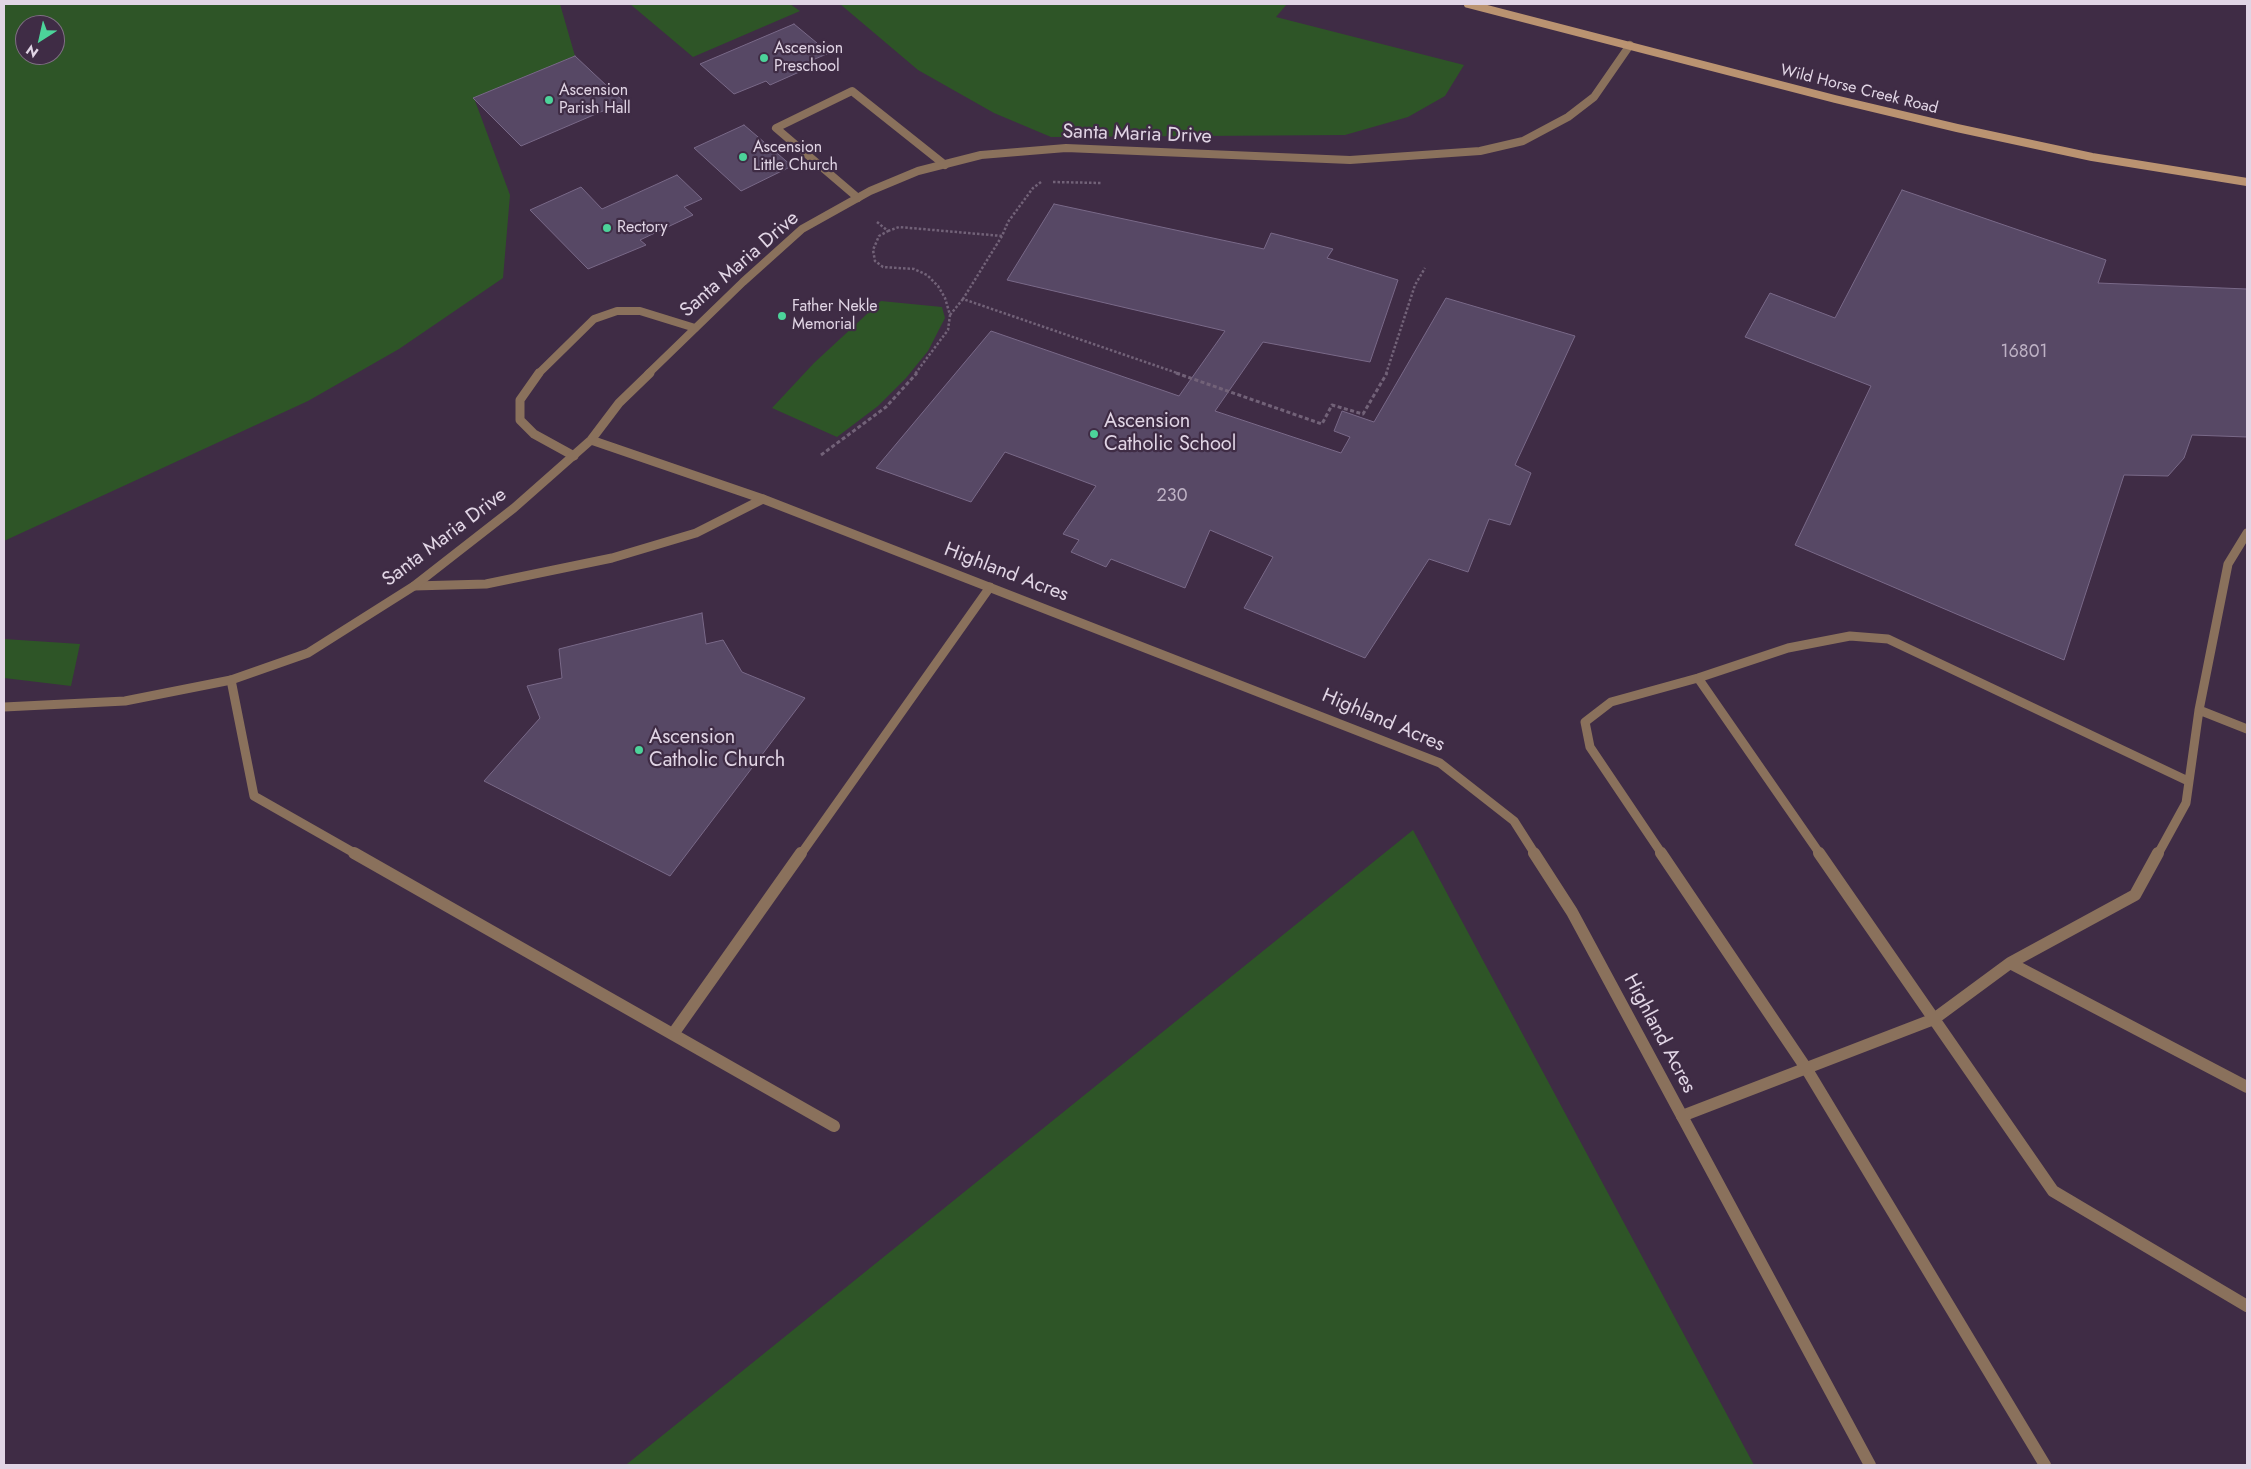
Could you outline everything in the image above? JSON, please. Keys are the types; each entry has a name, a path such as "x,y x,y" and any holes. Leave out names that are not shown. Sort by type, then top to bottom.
{"main road":[{"name":"Wild Horse Creek Road","path":"1468,4 1835,99 1957,128 2092,157 2247,182"}],"street":[{"name":"Santa Maria Drive","path":"4,707 125,701 231,680 308,652 414,586 514,508 591,440 619,404 695,328 802,229 858,198 918,171 981,155 1066,148 1306,160 1350,160 1480,151 1523,141 1568,117 1594,97 1630,45"},
{"path":"858,198 776,128 852,91 944,165"},
{"path":"574,456 534,434 520,420 520,400 541,370 594,318 616,311 640,311 695,328"},
{"name":"Highland Acres","path":"591,440 763,499 1440,763 1514,821 1572,912 1870,1465"},
{"path":"414,586 486,584 612,558 696,533 763,499"},
{"path":"1682,1116 1934,1019 2010,963 2135,895 2186,803 2199,710 2228,564 2247,533"},
{"path":"673,1034 990,587"},
{"path":"2045,1465 1806,1068 1590,747 1585,722 1611,702 1698,678 1788,648 1850,636 1888,638 2188,781"},
{"path":"1698,678 2053,1191 2247,1306"},
{"path":"231,680 254,796 834,1126"},
{"path":"2199,710 2247,729"},
{"path":"2010,963 2247,1087"}],"path":[{"path":"950,315 963,299 1002,236 1008,222 1027,195 1042,182"},
{"path":"1051,182 1110,183"},
{"path":"872,219 888,231"},
{"path":"821,455 886,407 929,358 948,330 950,315 938,286 927,274 914,269 884,267 875,261 872,250 879,236 899,227 1002,236"},
{"path":"963,299 1322,424 1332,405 1363,414 1384,379 1405,321 1415,285 1425,268"}],"green space":[{"path":"4,4 560,4 575,56 474,98 510,195 503,278 399,349 308,401 4,541"},
{"path":"630,4 790,4 800,11 693,57"},
{"path":"840,4 1287,4 1276,17 1464,65 1445,96 1408,117 1345,135 1051,137 994,113 918,70"},
{"path":"881,301 942,307 945,318 928,351 906,378 878,406 837,437 772,408 814,363"},
{"path":"4,639 80,644 71,686 4,678"},
{"path":"1413,830 1754,1465 627,1465 627,1464"}],"building":[{"name":"Ascension Preschool","path":"794,24 829,53 801,65 806,69 770,85 766,81 734,94 700,64"},
{"name":"Ascension Parish Hall","path":"575,56 624,102 521,146 473,98"},
{"name":"Ascension Little Church","path":"744,125 792,166 741,191 694,148"},
{"name":"Rectory","path":"677,175 702,199 684,207 693,215 640,240 646,245 588,269 530,210 581,187 602,209"},
{"path":"1902,190 2106,260 2098,283 2247,289 2247,437 2192,435 2184,458 2168,476 2124,475 2064,660 1795,545 1871,386 1745,337 1770,293 1835,318"},
{"name":"Ascension Catholic School","path":"1054,204 1264,249 1271,233 1333,249 1327,258 1398,280 1370,362 1263,342 1215,411 1341,453 1350,437 1334,431 1342,411 1374,422 1446,298 1575,336 1515,465 1531,473 1510,525 1489,519 1468,572 1429,559 1365,658 1244,608 1273,557 1210,530 1185,588 1111,559 1106,567 1071,552 1079,540 1063,534 1096,486 1005,452 971,502 876,468 991,331 1179,396 1225,331 1007,280"},
{"name":"Ascension Catholic Church","path":"702,613 706,644 723,640 742,672 805,698 670,876 484,781 540,718 527,686 562,678 559,649"}],"place":[{"name":"Ascension Preschool","path":"764,58"},
{"name":"Ascension Parish Hall","path":"549,100"},
{"name":"Ascension Little Church","path":"743,157"},
{"name":"Rectory","path":"607,228"},
{"name":"Father Nekle Memorial","path":"782,316"},
{"name":"Ascension Catholic School","path":"1094,434"},
{"name":"Ascension Catholic Church","path":"639,750"}]}
